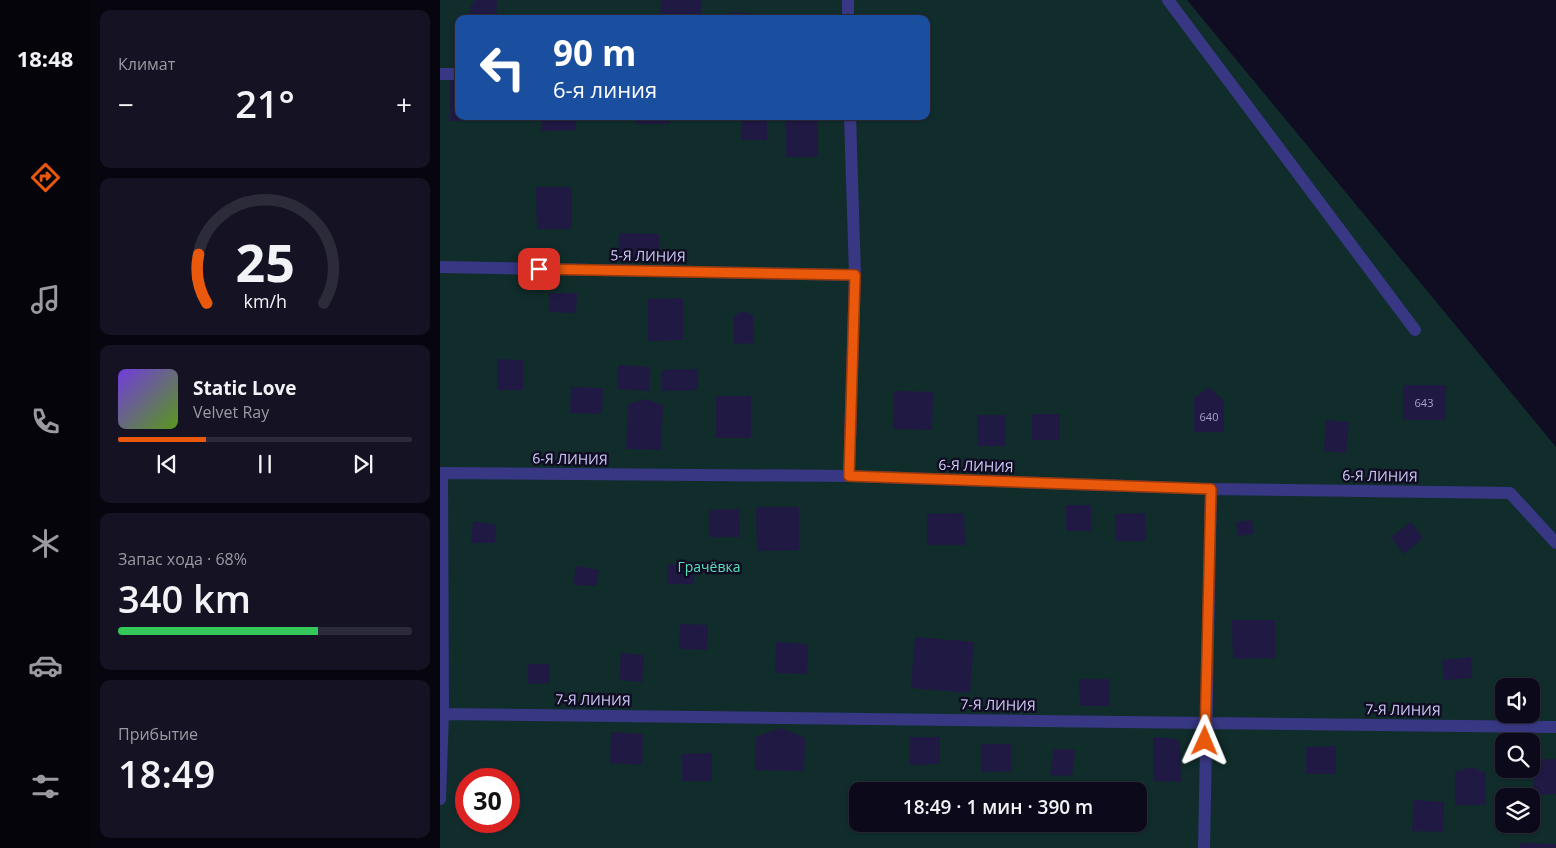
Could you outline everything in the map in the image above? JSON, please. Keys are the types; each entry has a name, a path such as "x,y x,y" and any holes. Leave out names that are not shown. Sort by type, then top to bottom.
{"street":[{"path":"848,0 848,15"},
{"path":"1168,0 1415,330"},
{"path":"440,74 455,74"},
{"path":"849,476 855,275 850,120"},
{"name":"5-Я ЛИНИЯ","path":"440,268 855,275"},
{"path":"440,799 441,473"},
{"name":"6-Я ЛИНИЯ","path":"441,473 849,476 1211,489 1510,493 1556,543"},
{"path":"1204,848 1211,489"},
{"name":"7-Я ЛИНИЯ","path":"441,714 1556,727"}],"green space":[{"name":"Грачёвка","path":"440,0 1187,0 1556,447 1556,848 440,848"}],"building":[{"path":"476,0 497,0 496,15 470,15 471,4"},
{"path":"661,0 702,0 700,15 660,15"},
{"path":"731,12 771,15 731,15"},
{"path":"450,79 455,79 455,120 485,120 450,121"},
{"path":"541,120 576,120 576,130 541,131"},
{"path":"635,120 670,120 670,124 635,124"},
{"path":"741,120 767,120 767,140 741,140"},
{"path":"786,120 818,120 818,157 786,157"},
{"path":"536,187 572,187 572,229 537,229"},
{"path":"619,233 659,234 659,261 618,261"},
{"path":"549,293 577,293 576,313 549,312"},
{"path":"683,298 683,340 648,341 648,299"},
{"path":"743,311 753,315 754,343 734,344 734,316"},
{"path":"497,359 523,360 523,390 497,390"},
{"path":"618,365 650,367 649,391 617,389"},
{"path":"698,369 698,390 662,391 661,370"},
{"path":"1403,385 1446,385 1445,420 1403,420"},
{"path":"571,387 603,388 602,414 570,413"},
{"path":"1209,387 1224,401 1224,432 1194,432 1194,398"},
{"path":"894,391 933,392 932,430 893,429"},
{"path":"716,396 751,396 751,438 716,438"},
{"path":"645,399 663,405 661,450 626,449 628,404"},
{"path":"1032,414 1060,414 1060,440 1032,440"},
{"path":"977,415 1005,415 1005,446 978,446"},
{"path":"1326,420 1349,422 1346,453 1324,451"},
{"path":"1066,505 1091,505 1091,531 1066,531"},
{"path":"756,507 799,507 799,550 757,551"},
{"path":"739,509 740,537 709,537 709,510"},
{"path":"964,513 965,545 927,545 927,514"},
{"path":"1145,513 1146,541 1116,541 1115,514"},
{"path":"1252,520 1254,534 1238,536 1236,522"},
{"path":"473,521 496,525 495,543 471,543"},
{"path":"1411,522 1423,538 1404,554 1391,537"},
{"path":"668,564 694,564 693,584 667,584"},
{"path":"576,566 599,570 596,586 573,585"},
{"path":"1232,620 1275,620 1275,658 1233,659"},
{"path":"680,624 708,625 707,650 679,649"},
{"path":"915,637 974,642 970,693 911,688"},
{"path":"776,642 808,644 807,674 775,673"},
{"path":"621,653 644,655 642,682 619,680"},
{"path":"1471,657 1472,678 1444,680 1442,660"},
{"path":"528,664 550,664 550,683 528,684"},
{"path":"1079,679 1109,679 1110,706 1080,706"},
{"path":"781,728 805,738 804,771 755,770 756,737"},
{"path":"611,732 643,734 642,765 610,763"},
{"path":"909,737 940,737 940,764 910,765"},
{"path":"1153,737 1170,738 1180,741 1181,782 1153,781"},
{"path":"981,744 1011,744 1011,771 981,772"},
{"path":"1336,746 1336,774 1306,774 1306,747"},
{"path":"1054,749 1075,750 1072,776 1050,775"},
{"path":"712,753 712,781 682,781 682,754"},
{"path":"1556,759 1556,794 1540,795 1540,788 1534,788 1534,778 1540,778 1540,760"},
{"path":"1472,767 1486,773 1485,805 1455,805 1455,772"},
{"path":"1414,800 1444,802 1443,832 1412,831"},
{"path":"1520,843 1556,844 1556,848 1520,848"}],"route":[{"path":"539,269 855,275 849,476 1211,489 1205,741"}]}
